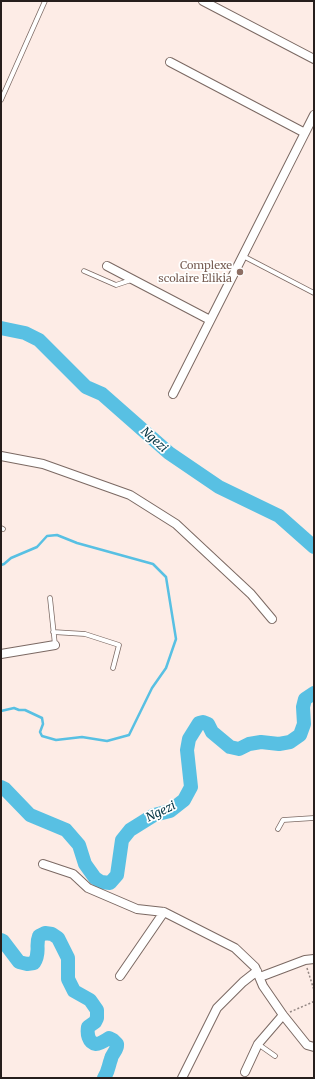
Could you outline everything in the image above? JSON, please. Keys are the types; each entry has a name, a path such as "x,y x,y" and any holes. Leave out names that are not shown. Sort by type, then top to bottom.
{"street":[{"path":"203,1 314,59"},
{"path":"170,62 305,133"},
{"path":"174,394 314,115"},
{"path":"107,266 210,320"},
{"path":"1,456 43,464 130,495 176,524 251,594 272,619"},
{"path":"1,654 55,645"},
{"path":"43,864 73,874 88,888 137,909 164,912 235,948 255,967 263,986 283,1015 307,1045 314,1047"},
{"path":"120,976 164,912"},
{"path":"182,1078 217,1008 243,982 258,974 305,960 314,959"},
{"path":"245,1072 258,1044 283,1015"}],"lane":[{"path":"1,100 45,1"},
{"path":"243,256 314,293"},
{"path":"84,271 116,285 133,279"},
{"path":"50,598 55,645"},
{"path":"53,632 84,634 120,645 113,668"},
{"path":"278,829 283,820 314,818"},
{"path":"258,1044 275,1056"}],"path":[{"path":"305,960 314,990"},
{"path":"283,1015 313,1002 314,999"}],"waterway":[{"name":"Ngezi","path":"1,328 25,333 39,340 86,387 102,394 169,453 219,487 279,516 314,547"},
{"path":"1,565 11,558 37,547 47,536 57,535 77,543 153,564 166,577 176,639 166,668 152,688 129,735 107,741 82,737 56,740 42,736 40,732 43,724 42,718 25,710 14,708 1,711"},
{"name":"Ngezi","path":"1,787 5,789 30,815 66,830 79,845 85,864 95,878 101,882 110,883 117,875 122,840 130,830 154,815 170,811 184,800 191,787 187,750 189,739 199,723 203,722 208,724 212,732 230,747 239,749 249,744 261,742 279,744 290,742 300,735 304,724 303,707 305,699 314,693"},
{"name":"Ngezi","path":"1,940 19,962 27,964 34,963 36,959 39,936 45,933 52,934 58,938 68,958 68,979 74,991 90,1000 97,1010 97,1018 95,1022 88,1027 88,1035 91,1042 96,1044 101,1043 109,1038 117,1044 117,1048 104,1078"}],"place":[{"name":"Complexe scolaire Elikia","path":"240,272"}]}
